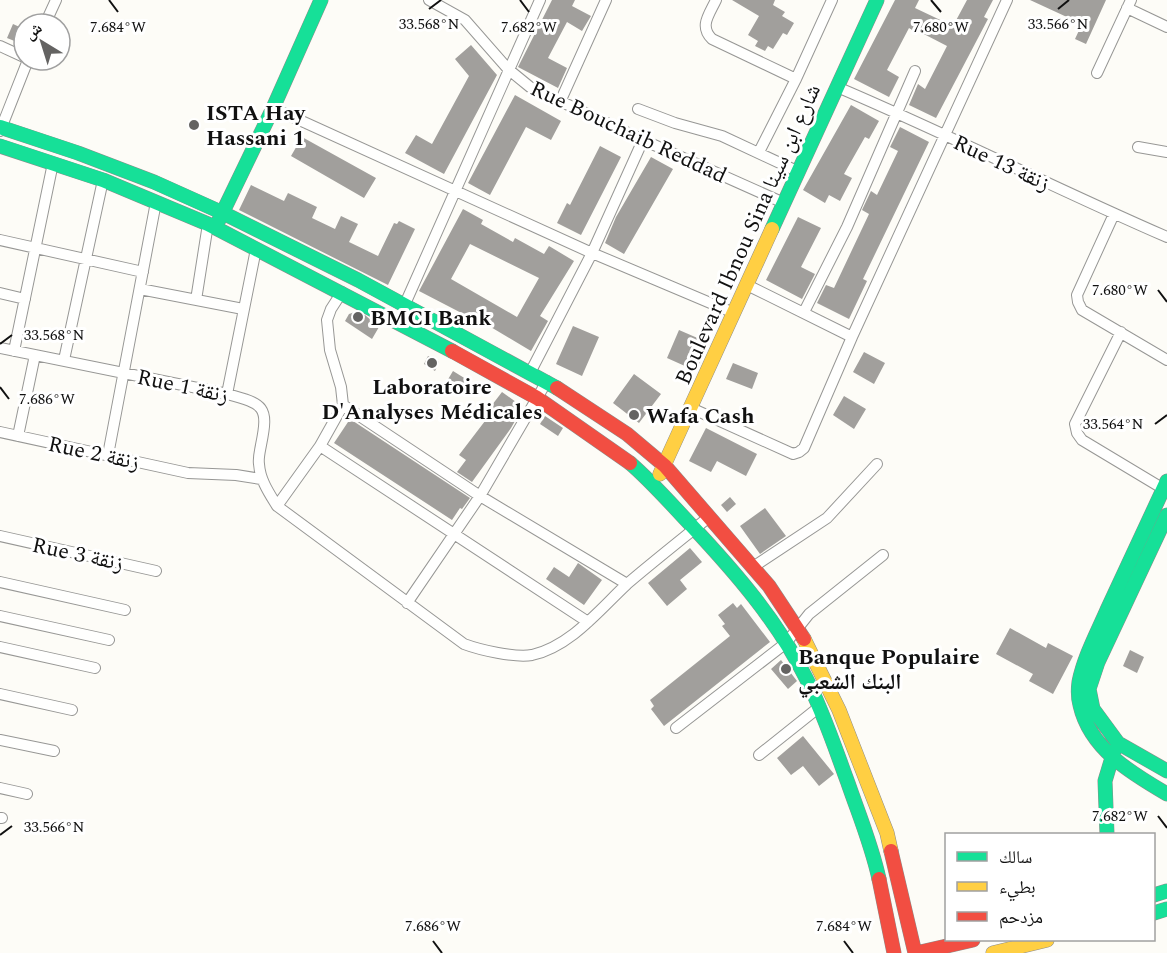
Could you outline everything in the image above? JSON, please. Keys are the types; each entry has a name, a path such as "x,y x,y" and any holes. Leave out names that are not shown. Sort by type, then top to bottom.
{"main road":[{"path":"212,226 223,213 321,0"},
{"name":"Boulevard Ibnou Sina شارع ابن سينا","path":"653,484 665,466 877,0"},
{"path":"0,128 68,149 154,182 223,213 405,304 531,371 627,434 665,466 769,586 798,628 838,710 887,833 915,953 965,941"},
{"path":"0,146 103,180 156,202 212,226 342,292 537,398 630,464 653,484 731,567 762,606 806,678 862,822 877,871 894,953"},
{"path":"1166,487 1091,644 1078,693 1081,711 1091,732 1111,757 1167,794"},
{"path":"1167,515 1098,662 1089,689 1093,709 1118,743 1167,771"},
{"path":"1107,833 1103,792 1105,775 1118,743"},
{"path":"993,953 1039,941"}],"street":[{"name":"Rue Bouchaib Reddad","path":"429,0 465,20 508,69 530,87 784,203"},
{"path":"405,304 540,0"},
{"path":"560,102 606,0"},
{"path":"716,0 705,27 705,33 712,39 796,79"},
{"path":"759,152 832,0"},
{"path":"691,408 793,454 800,452 804,447 852,336 1007,0"},
{"path":"1097,73 1129,4 1167,27"},
{"path":"804,312 847,227 915,71"},
{"path":"0,128 23,72"},
{"name":"Rue 13 زنقة","path":"837,87 897,112 1167,237"},
{"path":"273,108 592,253 734,313"},
{"path":"638,109 675,123 722,136 799,172"},
{"path":"531,371 592,253 643,140"},
{"path":"1138,147 1167,152"},
{"path":"14,351 53,163"},
{"path":"64,360 103,180"},
{"path":"108,455 156,202"},
{"path":"1114,214 1077,295 1078,302 1082,310 1167,360"},
{"path":"196,300 212,226"},
{"path":"0,240 143,272"},
{"path":"227,394 256,249"},
{"path":"747,285 852,336"},
{"path":"140,289 243,309"},
{"path":"342,292 327,320 330,350 341,387 343,405 320,446 277,506 464,644 483,651 528,656 543,652 588,622 627,584 709,517"},
{"path":"0,293 25,298"},
{"path":"1121,332 1075,424 1077,433 1082,440 1166,487"},
{"name":"Rue 1 زنقة","path":"0,348 227,394 256,403 262,409 265,420 258,462 261,479 277,506"},
{"path":"18,436 34,355"},
{"path":"407,603 480,496 547,381"},
{"path":"343,405 480,496 627,584"},
{"name":"Rue 2 زنقة","path":"0,432 188,473 236,475 261,479"},
{"path":"320,446 588,622"},
{"path":"753,567 827,518 877,464"},
{"name":"Rue 3 زنقة","path":"0,536 156,571"},
{"path":"676,728 786,643 808,614 883,555"},
{"path":"0,582 125,610"},
{"path":"0,616 109,640"},
{"path":"0,647 95,668"},
{"path":"0,694 72,710"},
{"path":"759,755 818,708"},
{"path":"0,740 54,751"},
{"path":"0,788 27,794"}],"building":[{"path":"552,0 575,0 572,6 591,16 582,31 567,22 548,58 567,68 558,88 518,67"},
{"path":"732,0 775,0 773,5 785,12 782,16 794,23 787,35 783,33 773,49 768,46 765,51 755,46 758,41 748,35 759,16"},
{"path":"895,0 919,0 915,8 953,26 967,0 993,0 984,17 988,19 936,118 909,105 918,84 925,89 947,46 918,31 917,33 909,28 887,70 899,77 889,97 854,79"},
{"path":"1030,0 1106,0 1086,44 1075,39 1082,24"},
{"path":"12,26 12,40 7,38"},
{"path":"471,45 497,75 444,174 405,153 416,135 432,144 469,76 455,59"},
{"path":"515,95 561,121 551,140 526,127 490,195 468,183"},
{"path":"851,105 879,121 869,139 865,137 844,174 852,178 840,201 829,195 825,203 803,190"},
{"path":"900,127 929,142 863,279 867,281 849,319 817,303 826,285 834,288 869,214 862,210 871,191 877,195 898,151 890,147"},
{"path":"302,137 376,178 364,198 291,156"},
{"path":"600,146 621,157 581,235 557,223 567,203 570,205"},
{"path":"651,157 673,169 624,254 605,243 616,217"},
{"path":"251,185 284,201 288,193 317,207 312,218 335,229 341,216 358,224 349,242 378,256 394,223 397,224 399,221 415,229 388,285 239,210"},
{"path":"463,209 483,220 481,224 513,242 515,238 544,254 549,246 574,261 540,316 548,321 531,351 474,317 473,319 419,291","holes":["470,244 539,278 517,317 451,279"]},
{"path":"798,217 821,228 801,267 815,274 802,299 766,280"},
{"path":"355,312 365,315 379,327 372,339 345,321 349,314"},
{"path":"573,326 599,337 582,376 556,364"},
{"path":"679,330 709,343 696,371 667,358"},
{"path":"864,352 885,363 874,384 853,372"},
{"name":"Laboratoire D'Analyses Médicales","path":"428,356 439,362 435,371 424,364"},
{"path":"733,363 758,373 752,389 726,379"},
{"path":"453,371 474,384 469,393 447,381"},
{"path":"634,374 661,394 639,423 613,403"},
{"path":"502,392 523,407 511,428 472,482 457,472 466,460 459,455 485,421 482,418"},
{"path":"844,396 866,409 854,429 833,415"},
{"path":"545,416 563,428 558,436 540,424"},
{"path":"350,419 470,498 462,509 460,508 452,520 334,443"},
{"path":"706,428 757,454 746,476 717,461 711,472 689,461"},
{"path":"730,497 736,504 727,512 721,505"},
{"path":"765,508 786,536 760,554 740,526"},
{"path":"690,548 702,562 680,580 687,589 667,606 648,583"},
{"path":"578,563 602,580 584,605 546,579 554,567 569,577"},
{"path":"733,603 737,608 741,604 770,642 664,726 651,709 654,706 650,700 730,636 722,626 725,624 718,615"},
{"path":"1010,628 1046,648 1048,643 1073,656 1053,694 1029,681 1033,674 996,654"},
{"path":"1130,650 1144,657 1137,673 1123,666"},
{"path":"781,660 797,681 788,689 771,669"},
{"path":"803,736 834,774 819,786 803,766 791,775 777,758"}],"traffic: fast":[{"path":"219,220 273,108 321,0"},
{"path":"772,229 877,0"},
{"path":"0,127 154,182 223,213 358,280 557,388"},
{"path":"0,146 103,180 208,224 452,351"},
{"path":"630,463 669,501 739,579 768,616 795,657 828,730 865,831 879,879"},
{"path":"1167,481 1091,645 1081,673 1078,691 1085,721 1102,747 1126,768 1167,794"},
{"path":"1167,515 1098,662 1089,689 1093,709 1118,743 1167,771"},
{"path":"1107,833 1105,781 1114,751"},
{"path":"1155,895 1167,891"},
{"path":"1155,913 1167,909"}],"traffic: slow":[{"path":"660,474 772,229"},
{"path":"804,639 839,710 887,833 891,851"},
{"path":"993,953 1043,941"}],"traffic: jam":[{"path":"452,351 537,398 630,463"},
{"path":"557,388 627,434 665,466 769,586 804,639"},
{"path":"891,851 915,953"},
{"path":"879,879 894,953"},
{"path":"916,953 969,941"}],"place":[{"name":"ISTA Hay Hassani 1","path":"194,125"},
{"name":"BMCI Bank","path":"358,317"},
{"name":"Laboratoire D'Analyses Médicales","path":"432,363"},
{"name":"Wafa Cash","path":"634,415"},
{"name":"Banque Populaire البنك الشعبي","path":"786,669"}]}
